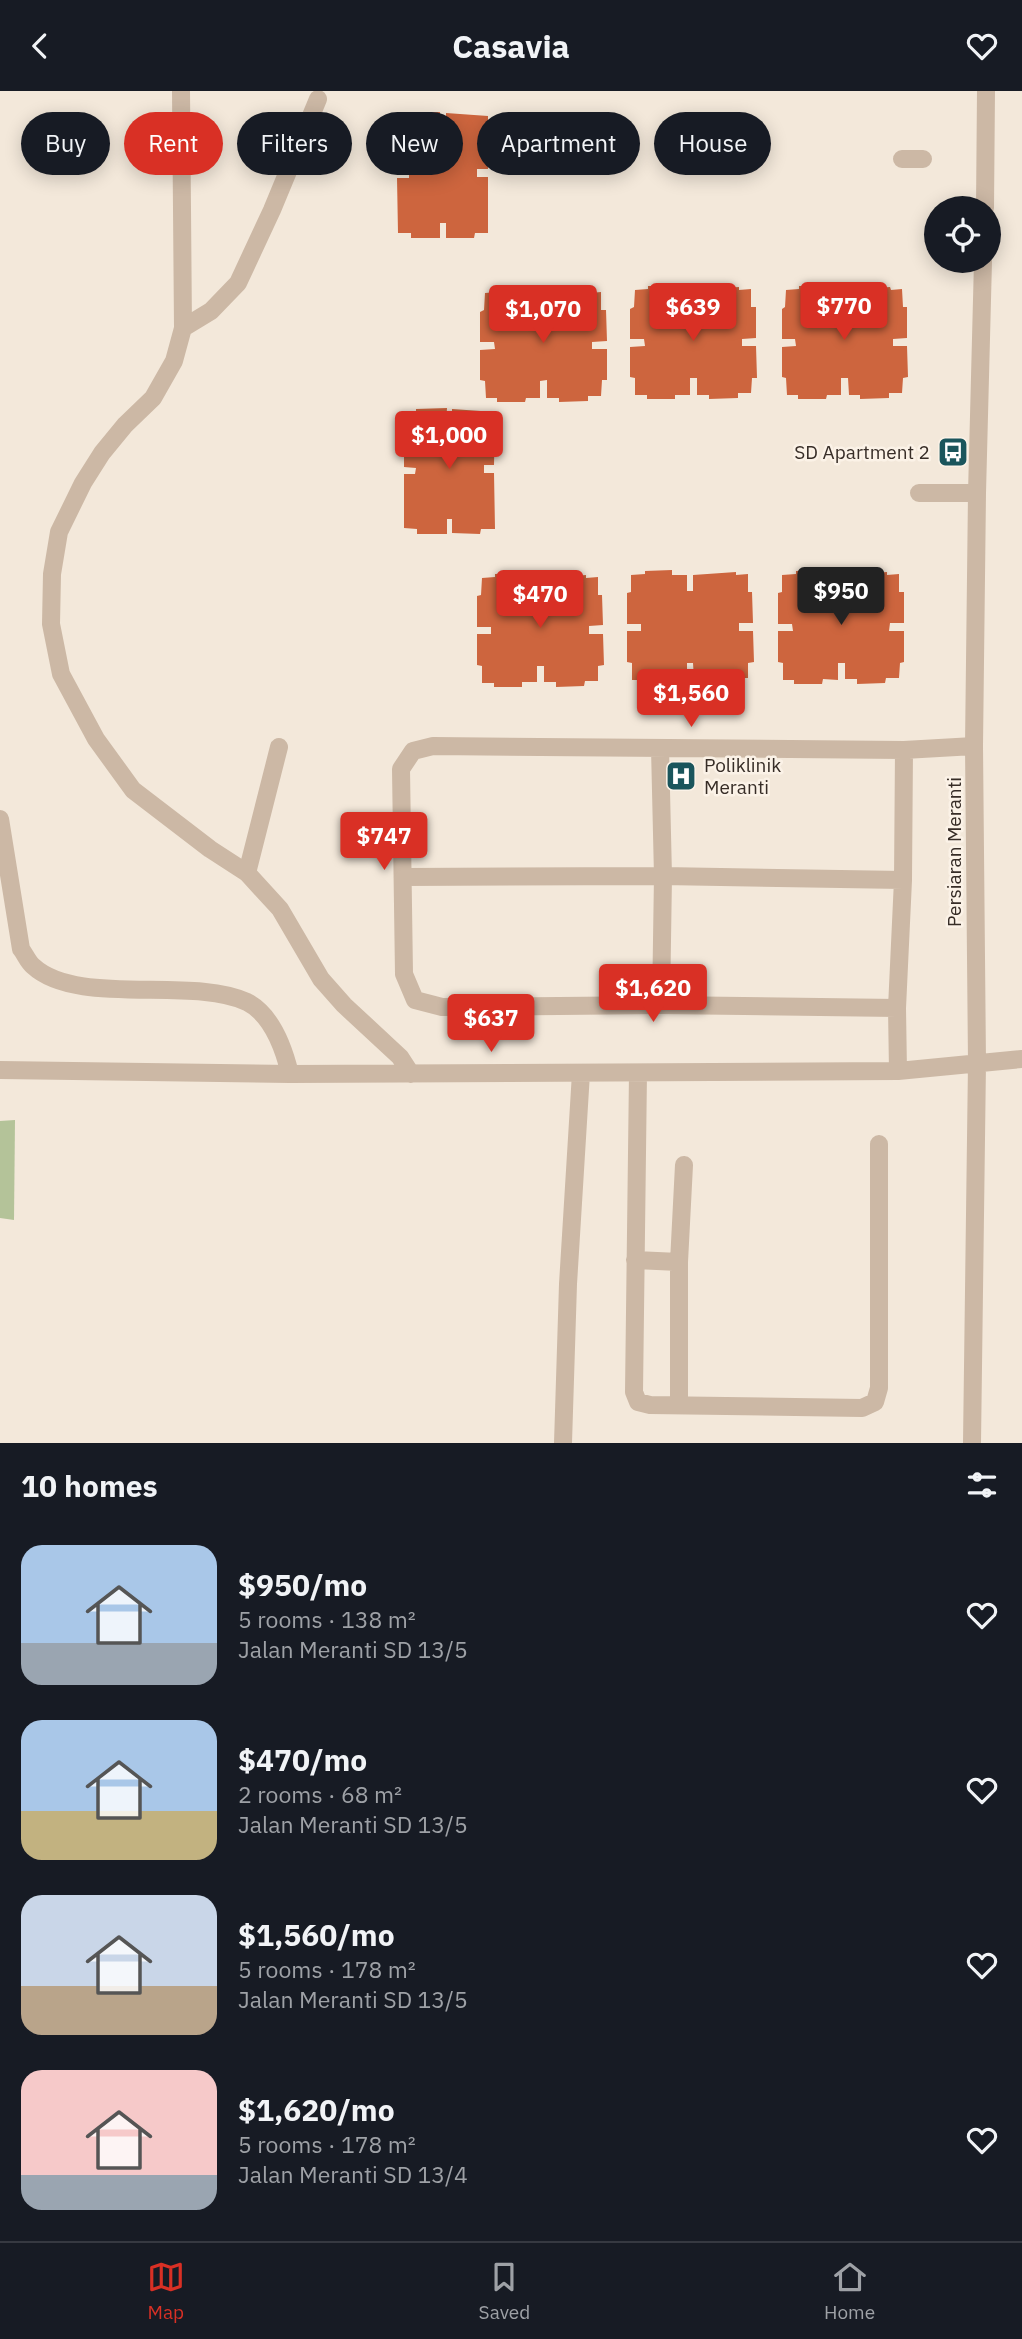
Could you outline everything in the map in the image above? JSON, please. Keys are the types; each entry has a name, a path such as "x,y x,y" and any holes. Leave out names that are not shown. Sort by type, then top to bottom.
{"street":[{"path":"181,91 183,328 174,361 153,398 125,425 102,453 83,483 59,532 52,574 51,624 61,674 96,739 133,790 210,849 247,873 280,909 321,979 344,1006 400,1057 411,1074"},
{"path":"985,196 986,91"},
{"path":"183,328 211,311 237,283 272,210 318,99"},
{"path":"902,159 923,159"},
{"name":"Persiaran Meranti","path":"972,1443 977,1063 974,745 983,273"},
{"path":"919,493 977,493"},
{"path":"897,1009 661,1005 442,1007 415,1000 404,974 401,769 413,751 433,746 904,750 974,745"},
{"path":"247,873 279,747"},
{"path":"660,748 663,876 661,1005"},
{"path":"898,1071 897,1009 903,880 904,750"},
{"path":"0,819 21,949 33,966 54,980 79,986 222,994 248,1003 262,1014 283,1047 289,1074"},
{"path":"403,877 663,876 903,880"},
{"path":"3,1070 289,1074 898,1071 1022,1059"},
{"path":"563,1443 568,1284 581,1073"},
{"path":"638,1073 634,1391 638,1402 650,1405 862,1408 875,1402 879,1388 879,1144"},
{"path":"679,1405 679,1262 684,1165"},
{"path":"635,1260 679,1262"}],"green space":[{"path":"15,1120 14,1220 0,1218 0,1121"}],"building":[{"path":"463,114 477,115 477,177 488,177 488,233 475,233 474,238 446,238 446,223 440,223 440,238 411,238 411,233 398,233 397,178 409,178 409,175 463,175"},
{"path":"648,286 675,286 676,290 690,290 690,306 697,306 697,290 739,287 739,290 751,289 751,307 756,307 756,338 742,339 742,346 756,346 757,378 752,378 751,393 738,393 738,398 709,399 709,395 697,395 697,378 690,378 690,395 675,395 675,399 647,399 647,395 635,395 635,378 630,377 630,347 645,346 644,339 630,339 630,309 634,307 635,290 648,289"},
{"path":"799,286 827,286 827,290 842,290 842,306 848,306 848,290 890,287 891,290 902,289 903,307 907,307 907,338 893,339 893,346 907,346 908,377 903,378 902,393 889,393 889,398 860,399 860,395 849,395 848,378 841,378 841,395 827,395 826,399 798,399 798,395 787,395 786,378 782,377 782,347 796,346 795,339 782,339 782,309 785,307 786,290 799,289"},
{"path":"498,289 526,289 526,293 540,293 540,309 547,309 547,293 589,289 590,293 601,292 601,310 606,310 607,341 592,342 592,349 607,349 607,380 602,380 601,396 588,396 588,401 559,402 559,398 547,398 547,380 540,381 540,398 526,398 525,402 497,402 497,398 486,398 485,381 480,380 480,350 495,349 494,342 480,342 480,312 484,310 485,293 498,292"},
{"path":"447,408 446,423 452,423 452,409 495,412 494,465 484,465 484,473 494,473 495,529 481,529 480,534 452,533 452,519 447,519 447,534 417,534 417,529 404,528 404,474 415,474 416,468 404,467 404,415 416,413 416,409"},
{"path":"672,570 672,575 687,575 687,591 693,591 693,575 736,572 736,575 748,574 748,592 752,592 753,623 739,623 739,631 753,631 754,662 748,663 748,678 735,678 734,683 706,684 706,679 694,679 693,663 687,663 687,680 672,679 671,684 643,684 643,680 632,680 632,663 627,662 627,631 641,631 641,624 627,624 627,593 631,592 631,575 645,574 645,571"},
{"path":"823,570 824,575 838,575 838,591 845,591 845,575 887,572 887,575 899,574 899,592 904,592 904,623 890,623 889,631 904,631 904,662 900,663 899,678 886,678 885,683 857,684 857,679 845,679 845,663 838,663 838,680 823,679 822,684 794,684 794,680 783,680 783,663 778,662 778,631 793,631 792,624 778,624 778,593 782,592 782,575 796,574 796,571"},
{"path":"522,573 523,578 537,578 537,594 544,594 544,578 586,575 586,578 598,577 598,595 602,595 603,625 589,626 589,634 603,634 604,665 598,666 598,681 585,681 584,686 556,687 556,682 544,682 544,666 537,666 537,682 522,682 522,687 494,687 494,683 482,683 482,666 477,665 477,634 491,634 491,627 477,627 477,596 481,595 482,578 495,577 495,574"}],"place":[{"name":"SD Apartment 2","path":"953,452"},
{"name":"Poliklinik Meranti","path":"681,776"}]}
